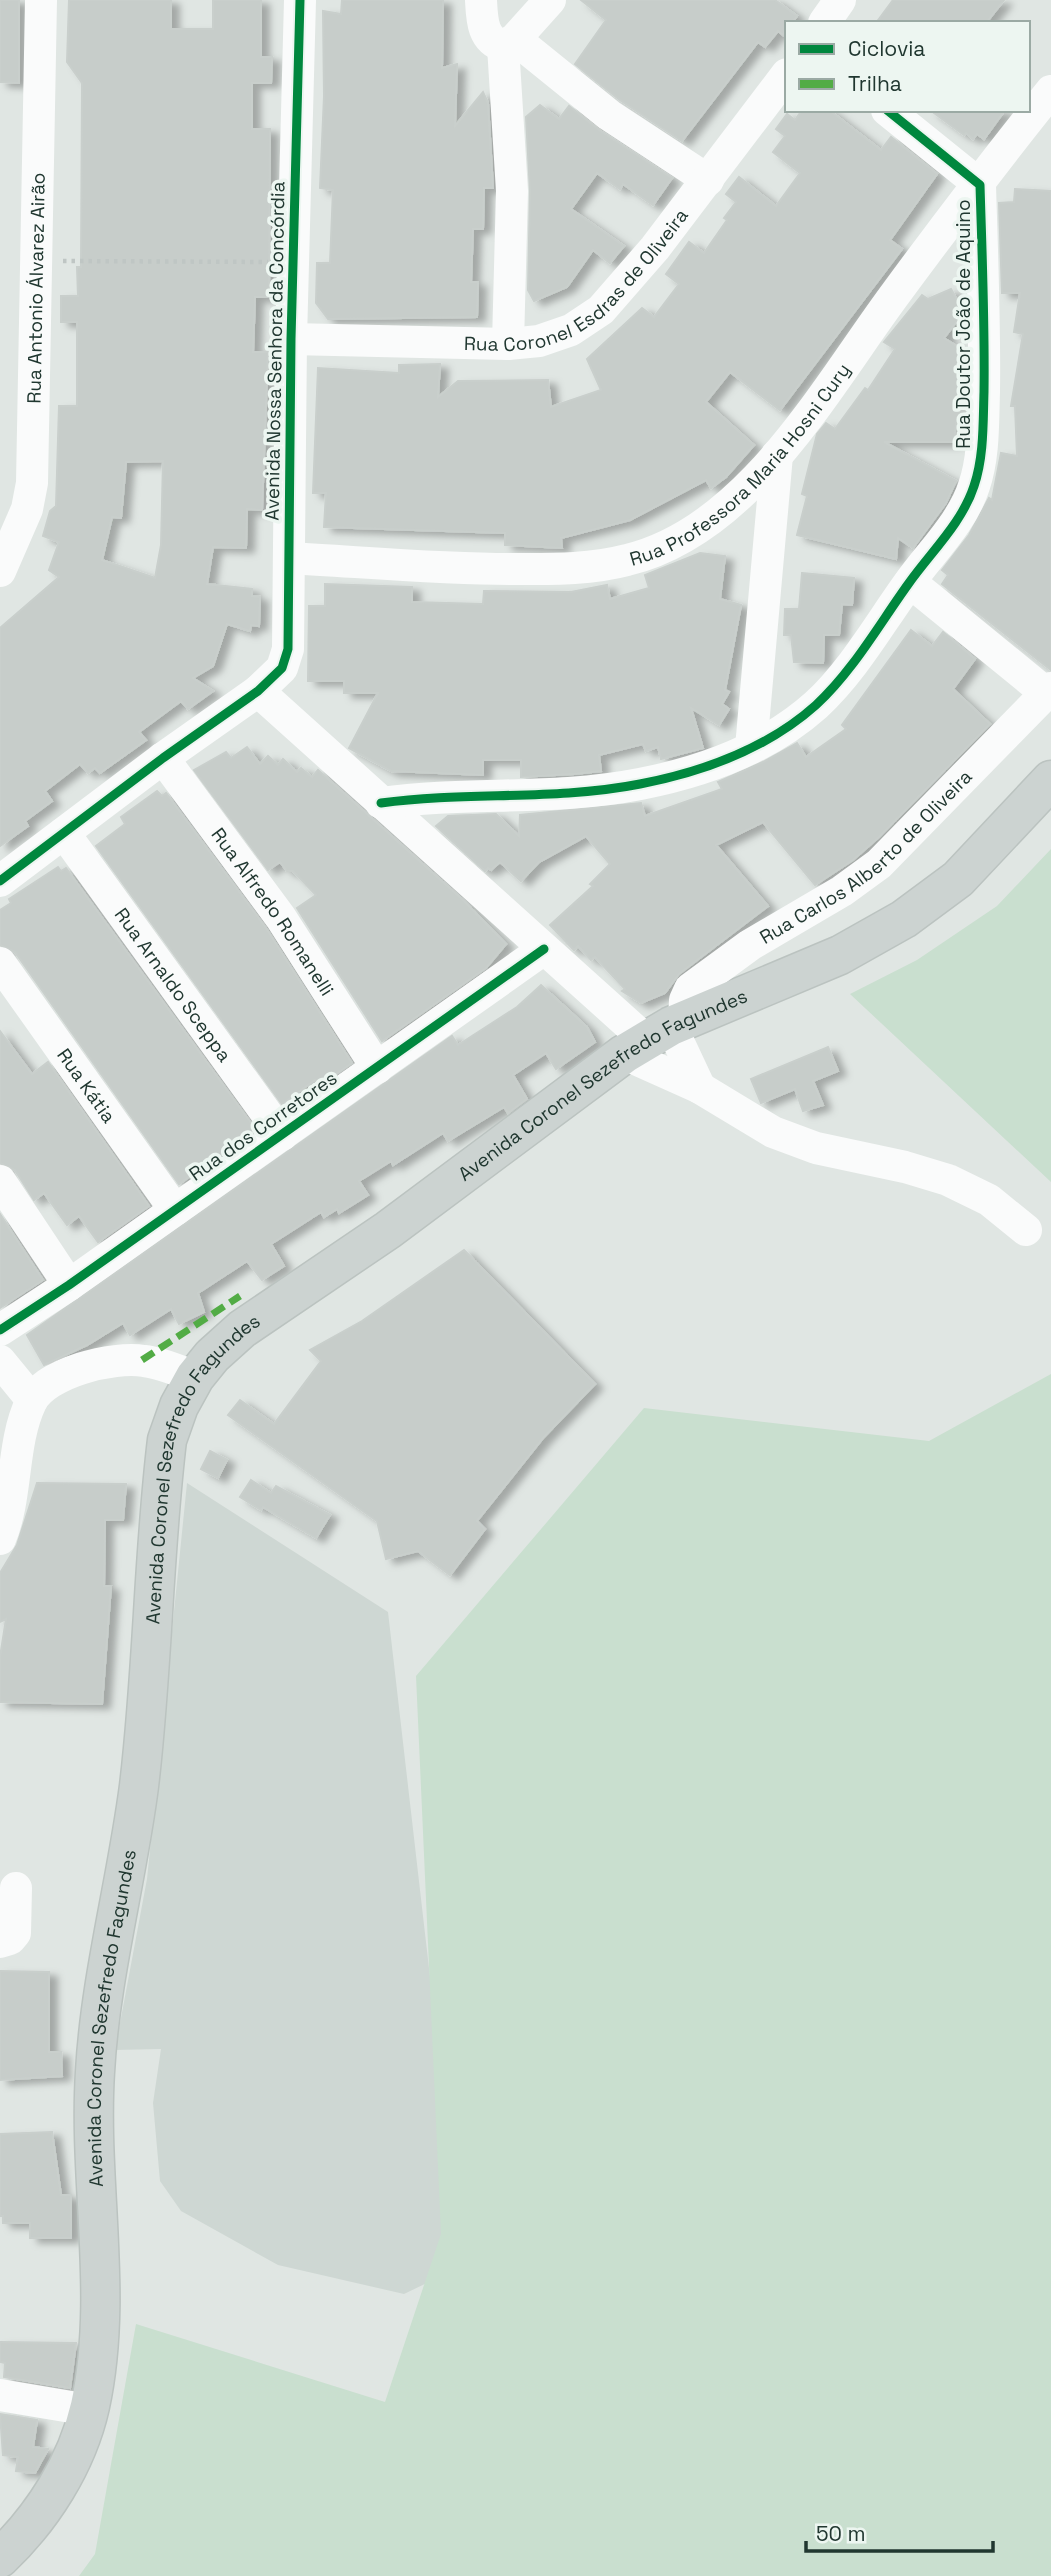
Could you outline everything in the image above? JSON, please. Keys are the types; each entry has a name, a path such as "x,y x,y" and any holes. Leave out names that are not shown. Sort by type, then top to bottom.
{"main road":[{"name":"Avenida Coronel Sezefredo Fagundes","path":"0,2558 30,2529 64,2476 89,2410 100,2357 102,2294 92,2121 95,2063 139,1786 167,1440 179,1406 195,1377 212,1356 242,1328 388,1230 657,1035 839,955 904,919 958,879 1051,780"}],"street":[{"name":"Rua Antonio Álvarez Airão","path":"0,571 27,509 32,483 41,0"},
{"name":"Avenida Nossa Senhora da Concórdia","path":"0,881 163,758 258,691 282,668 288,649 291,338 300,0"},
{"path":"481,0 484,29 488,38 509,42 608,115 708,180"},
{"path":"508,344 512,191 509,42 550,0"},
{"path":"825,21 840,0"},
{"name":"Rua Coronel Esdras de Oliveira","path":"291,338 508,344 539,341 571,330 601,310 655,248 785,77"},
{"name":"Rua Professora Maria Hosni Cury","path":"289,558 491,569 572,569 628,560 667,546 707,525 778,455 897,291 1051,91"},
{"name":"Rua Doutor João de Aquino","path":"381,803 419,798 592,793 708,767 751,748 816,705 846,670 963,511 974,487 980,461 984,370 980,186 889,112"},
{"path":"751,748 778,455"},
{"path":"910,582 1048,691"},
{"path":"258,691 544,949 657,1035 700,1088 773,1132 816,1148 905,1167 948,1180 989,1200 1026,1230"},
{"name":"Rua Carlos Alberto de Oliveira","path":"657,1035 685,1000 690,989 750,945 842,891 879,864 1048,691"},
{"name":"Rua Alfredo Romanelli","path":"163,758 281,918 377,1068"},
{"name":"Rua Arnaldo Sceppa","path":"64,833 282,1135"},
{"name":"Rua dos Corretores","path":"0,1330 69,1285 544,949"},
{"name":"Rua Kátia","path":"0,962 175,1210"},
{"path":"657,1035 700,1088"},
{"path":"0,1181 69,1285"},
{"path":"18,1397 96,1364 142,1360 195,1377"},
{"path":"0,1362 18,1397 0,1539"},
{"path":"0,1941 10,1939 15,1933 16,1888"},
{"path":"0,2395 89,2410"}],"path":[{"path":"38,256 62,261 293,262"}],"shaded area":[{"path":"187,1483 388,1612 452,2168 445,2255 431,2281 404,2294 278,2265 181,2211 160,2181 153,2103 161,2049 115,2050 147,1879"}],"green space":[{"path":"1051,849 1051,1182 850,994 917,960 997,906"},
{"path":"1051,1374 1051,2576 79,2576 95,2554 136,2324 385,2402 441,2234 416,1676 644,1408 929,1441"}],"building":[{"path":"0,0 19,0 19,83 0,82"},
{"path":"69,0 171,0 171,29 213,29 213,0 261,0 261,57 272,57 271,83 252,83 252,129 270,129 269,297 255,297 253,352 268,352 262,510 247,509 246,548 213,547 207,584 252,589 252,596 260,597 259,626 251,625 250,631 227,624 213,666 193,678 213,691 188,709 181,701 139,732 146,740 100,773 95,768 88,773 80,764 45,791 52,801 25,821 28,826 0,846 0,628 59,577 49,570 59,542 43,536 50,511 56,506 59,406 77,406 77,322 61,322 61,296 78,296 77,267 81,267 82,83 67,62","holes":["163,461 161,545 155,578 102,560 112,517 121,518 126,462"]},
{"path":"342,0 443,0 442,68 457,64 455,126 483,92 488,103 493,188 484,188 483,229 473,229 471,282 478,282 477,317 328,319 316,303 317,263 330,263 333,190 320,188 324,96 323,11 341,14"},
{"path":"581,0 775,0 797,16 793,21 785,21 783,35 778,31 765,47 758,42 682,141 620,100 575,64 606,20"},
{"path":"893,0 1004,0 988,21 877,21"},
{"path":"540,105 559,119 569,106 599,130 672,178 653,205 623,184 620,189 597,173 571,209 624,246 610,263 593,250 567,287 534,301 528,290 530,191 526,117"},
{"path":"801,112 832,112 881,150 891,137 937,174 890,240 902,249 780,410 730,372 706,402 754,445 726,477 711,488 706,480 630,520 561,538 562,548 505,545 505,533 324,527 326,493 313,493 318,368 399,373 399,365 440,364 438,397 458,381 548,380 551,407 601,390 587,359 642,308 654,317 679,284 666,274 689,242 704,253 727,220 724,218 736,202 726,194 739,177 776,206 800,173 773,152 785,136 776,129 787,114 795,120"},
{"path":"933,112 1004,112 984,139 977,134 973,139 966,133 964,135"},
{"path":"1015,189 1051,191 1051,670 942,584 948,575 942,570 969,535 989,498 992,500 1001,453 1017,456 1015,406 1011,406 1023,334 1014,332 1020,293 1002,293 999,203 1014,202"},
{"path":"951,289 964,312 944,338 966,352 965,429 956,423 954,442 884,442 956,481 946,503 913,548 898,538 896,559 797,535 807,496 802,494 817,434 826,423 835,429 865,388 868,390 895,349 884,342 922,295 928,299"},
{"path":"700,553 725,556 720,599 741,605 725,690 729,692 722,704 729,709 719,725 691,708 703,748 661,759 658,747 646,751 643,744 599,755 601,771 574,774 521,777 521,760 483,760 483,775 391,771 349,748 378,693 344,693 344,681 308,681 309,606 325,606 325,584 412,587 412,602 483,604 484,591 571,592 607,585 610,599 649,588 645,575"},
{"path":"802,573 854,578 852,605 842,604 839,635 824,635 823,663 794,662 791,635 784,635 785,609 799,609"},
{"path":"911,630 932,646 943,632 975,659 953,689 990,724 879,837 853,860 815,885 763,822 716,845 768,906 679,974 665,993 641,1003 622,991 625,989 595,957 591,960 578,946 574,950 550,925 593,886 590,884 610,864 586,836 539,862 521,881 500,862 491,870 488,868 485,871 436,826 448,816 496,814 519,836 520,815 641,803 645,816 722,789 718,782 797,743 806,757 846,729 842,725"},
{"path":"247,747 260,764 268,756 278,765 283,759 297,772 301,768 312,777 318,770 464,901 506,944 486,968 382,1041 297,908 316,895 293,871 287,871 280,862 268,870 194,770 226,752 231,758"},
{"path":"157,791 162,796 166,793 266,928 352,1063 319,1086 315,1080 282,1104 96,846 125,824 121,817"},
{"path":"58,867 61,871 66,868 256,1130 179,1184 15,952 0,945 0,910 11,903 9,899"},
{"path":"541,985 587,1027 595,1042 556,1069 546,1053 513,1075 527,1099 508,1113 504,1107 448,1141 443,1133 393,1165 391,1161 359,1181 368,1195 339,1213 337,1209 324,1217 321,1212 271,1244 284,1266 262,1280 247,1261 198,1293 204,1312 179,1324 171,1309 130,1335 123,1323 87,1345 44,1365 27,1335 452,1036 458,1045 517,1007"},
{"path":"0,1031 32,1074 48,1062 149,1206 98,1242 79,1216 67,1225 44,1193 34,1200 15,1170 0,1163"},
{"path":"828,1047 838,1071 813,1081 823,1105 803,1111 795,1089 761,1103 751,1079"},
{"path":"0,1214 43,1280 0,1308"},
{"path":"464,1250 595,1384 544,1437 477,1521 485,1529 450,1575 418,1551 386,1559 377,1521 228,1415 240,1400 274,1424 321,1361 310,1350 362,1321"},
{"path":"210,1451 227,1460 218,1478 201,1469"},
{"path":"251,1480 271,1493 276,1486 330,1515 316,1538 263,1507 261,1510 240,1497"},
{"path":"37,1483 126,1484 123,1520 105,1520 104,1586 111,1586 102,1704 0,1702 0,1657 6,1619 0,1622 0,1573 17,1545"},
{"path":"0,1971 49,1972 49,2052 61,2052 62,2076 0,2080"},
{"path":"52,2132 61,2195 71,2195 71,2238 30,2238 30,2223 3,2223 3,2216 0,2216 0,2134"},
{"path":"0,2342 76,2343 70,2388 4,2377 5,2363 0,2362"},
{"path":"0,2414 37,2420 33,2447 48,2449 35,2473 16,2471 18,2457 3,2455"}],"marked path":[{"path":"142,1360 240,1296"}],"cycle path":[{"path":"0,881 163,758 258,691 282,668 288,649 291,339 300,0"},
{"path":"381,803 608,789 687,773 733,756 777,734 816,705 854,662 969,500 980,463 982,440 984,340 980,185 889,112"},
{"path":"0,1330 69,1285 544,949"}]}
